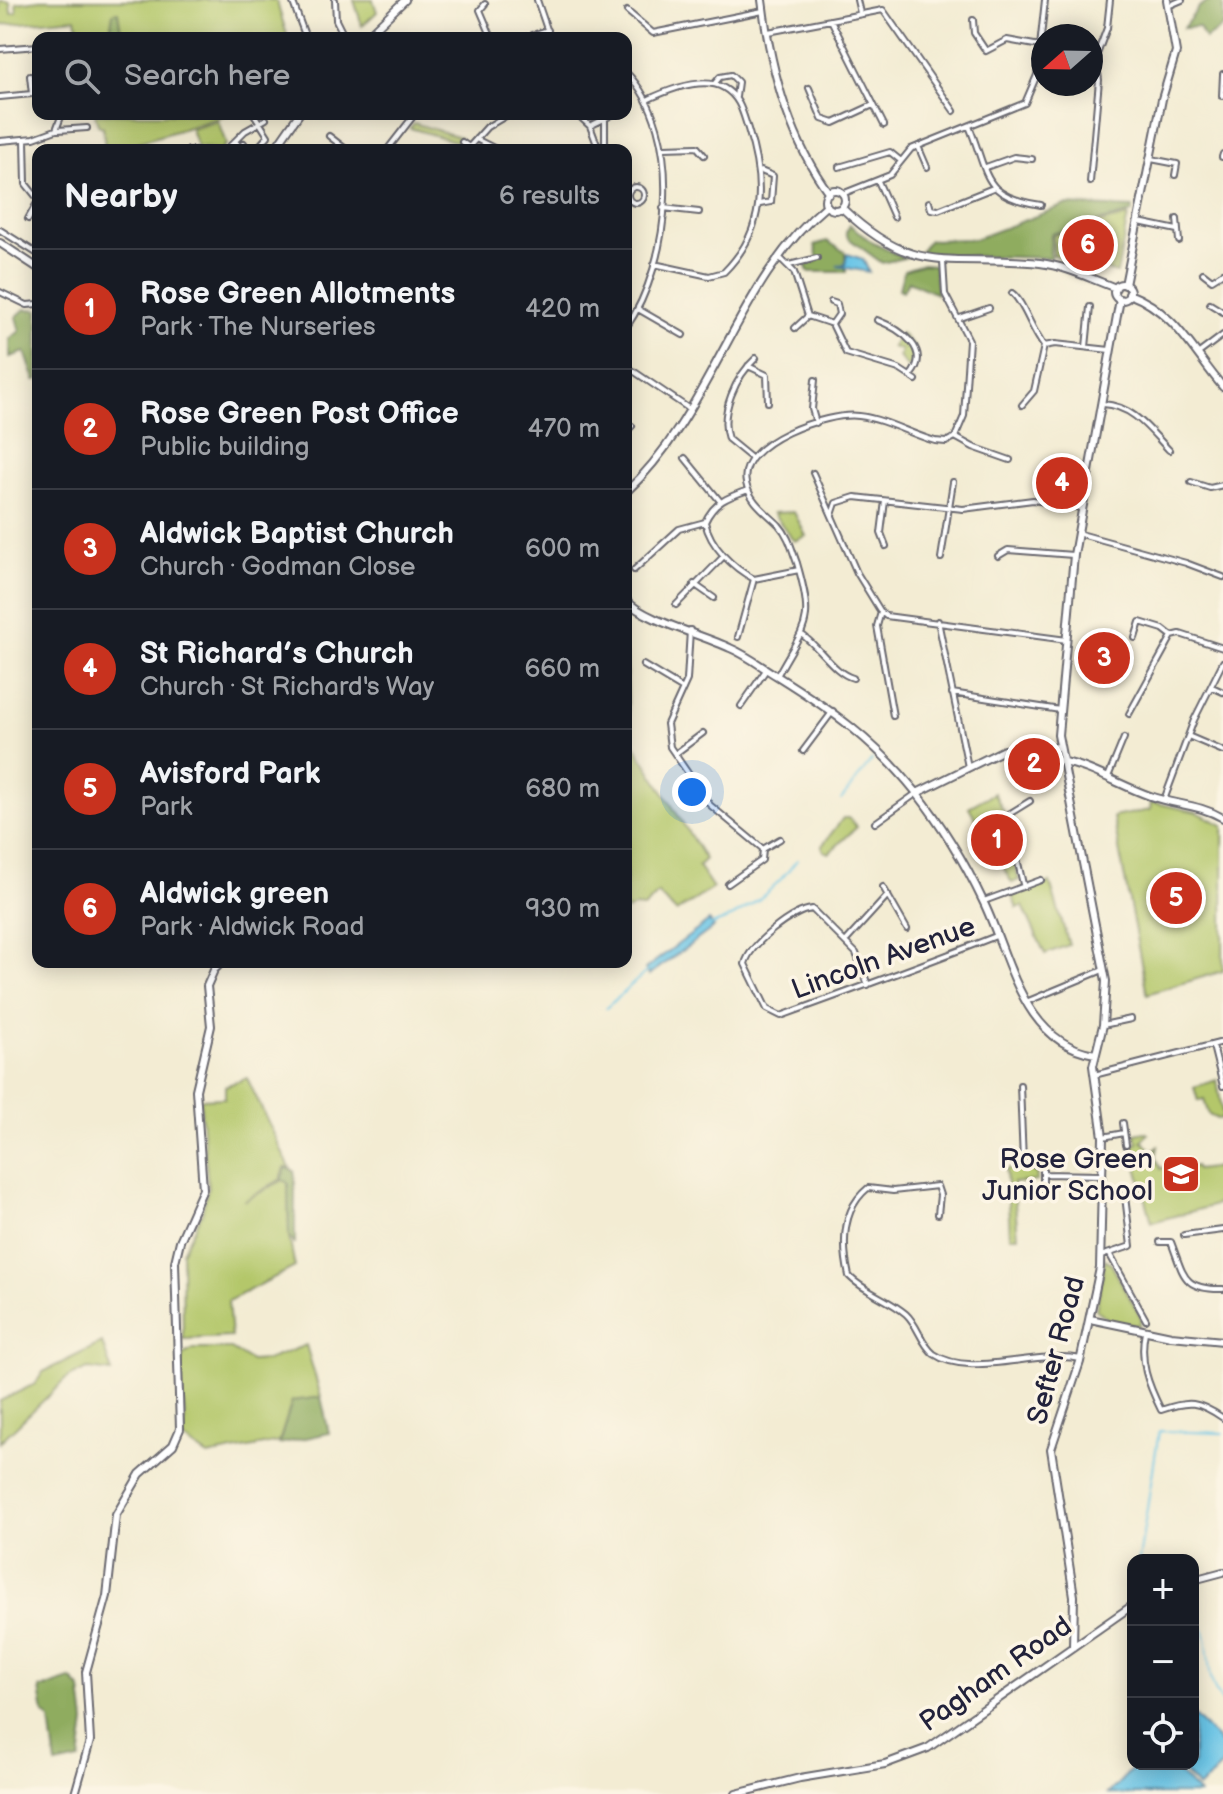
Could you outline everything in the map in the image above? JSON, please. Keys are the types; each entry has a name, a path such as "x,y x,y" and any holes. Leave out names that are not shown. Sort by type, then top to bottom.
{"street":[{"path":"292,0 304,32"},
{"path":"335,0 336,20 342,32"},
{"path":"371,32 405,0"},
{"path":"537,0 548,30 542,32"},
{"path":"632,487 646,474 780,258 803,225 826,206 829,193 811,166 793,125 767,32 762,0"},
{"path":"857,0 860,14"},
{"path":"1042,24 1045,0"},
{"path":"1090,182 1099,80 1096,57 1107,28 1110,0"},
{"path":"1182,0 1168,3 1176,52 1162,99 1125,285 1129,294 1172,320 1223,387"},
{"path":"485,4 478,12 489,32"},
{"path":"767,32 883,10 954,111"},
{"path":"627,11 653,33 763,11"},
{"path":"831,20 884,125"},
{"path":"973,20 974,33 986,51 1007,40 1031,44"},
{"path":"0,49 32,46"},
{"path":"1222,96 1223,74"},
{"path":"654,264 709,276 724,272 750,232 760,204 761,171 736,97 738,82 731,75 720,77 715,84"},
{"path":"0,97 32,94 30,76"},
{"path":"632,80 647,100 663,148 663,208 654,264 648,288 632,318"},
{"path":"647,100 669,91 715,84 736,97"},
{"path":"809,88 822,119 834,123 874,105"},
{"path":"829,193 842,194 878,181 890,175 918,146 1025,103 1031,94"},
{"path":"56,130 60,120"},
{"path":"257,120 268,136 261,144"},
{"path":"232,144 264,120"},
{"path":"278,144 295,120"},
{"path":"392,144 410,120"},
{"path":"472,144 501,120"},
{"path":"584,120 590,126 597,144"},
{"path":"590,126 603,120"},
{"path":"603,144 605,120"},
{"path":"969,126 993,188 1013,201 1041,205"},
{"path":"0,141 25,139 56,130 87,128"},
{"path":"329,136 339,144"},
{"path":"25,139 26,184 32,192"},
{"path":"476,139 486,144"},
{"path":"663,148 697,144 704,155"},
{"path":"918,146 927,167"},
{"path":"839,167 890,152 901,161"},
{"path":"986,167 1014,157 1032,159"},
{"path":"1151,159 1177,164 1175,175"},
{"path":"760,204 771,202 773,197 773,176 761,171"},
{"path":"878,181 894,217"},
{"path":"632,187 640,186 641,202 632,204"},
{"path":"929,202 931,209 938,210 993,188"},
{"path":"826,206 834,210 842,208 845,202 842,194"},
{"path":"663,208 699,212"},
{"path":"842,208 888,246 943,261 1040,263 1116,288 1125,285"},
{"path":"28,219 32,211"},
{"path":"1177,219 1179,241"},
{"path":"1139,222 1177,230"},
{"path":"0,230 32,249"},
{"path":"12,250 19,239"},
{"path":"0,243 32,264"},
{"path":"780,258 789,265 808,316"},
{"path":"789,265 817,258"},
{"path":"777,676 801,634 808,604 788,537 748,490 745,474 750,457 762,446 839,415 861,416 935,441 946,442 955,437 964,416 969,340 943,289 943,261"},
{"path":"1203,273 1212,280 1223,273"},
{"path":"1116,288 1115,294 1120,299 1129,294"},
{"path":"0,292 32,305"},
{"path":"1012,293 1019,298 1030,328 1044,346"},
{"name":"Sefter Road","path":"1073,1647 1074,1596 1051,1449 1081,1359 1101,1256 1103,1137 1094,1075 1095,1054 1103,1025 1105,969 1060,761 1058,735 1077,533 1120,299"},
{"path":"831,302 839,302 839,314 832,324"},
{"path":"1210,304 1223,312"},
{"path":"1086,347 1090,307"},
{"path":"960,318 989,308"},
{"path":"638,309 683,335"},
{"path":"808,316 832,324 846,353 899,369 916,380"},
{"path":"795,328 808,316"},
{"path":"877,320 891,325 918,351 919,361 910,376"},
{"path":"1199,353 1223,335"},
{"path":"1044,346 1110,350"},
{"path":"1022,405 1034,391 1044,346"},
{"path":"750,457 728,439 724,427 725,412 748,366 756,358"},
{"path":"748,366 767,375 768,402"},
{"path":"632,370 688,408"},
{"path":"815,380 812,409 816,423"},
{"path":"1103,404 1121,405 1130,410 1169,450"},
{"path":"955,437 1010,460"},
{"path":"685,458 720,501"},
{"path":"813,473 862,582 886,616 1067,640"},
{"path":"941,558 953,482"},
{"path":"1191,482 1210,488 1223,485"},
{"path":"634,570 679,529 705,522 720,501 748,490"},
{"path":"832,515 833,506 846,498 949,509 1033,500 1082,508"},
{"path":"885,501 881,533 886,546"},
{"path":"705,522 712,540 724,556 754,579 799,570"},
{"path":"1077,533 1186,563 1223,577"},
{"path":"998,556 1008,550 1074,555"},
{"path":"676,605 724,556"},
{"path":"738,637 754,579"},
{"path":"694,584 714,598"},
{"path":"632,605 643,614 733,649 834,711 872,744 917,793 958,853 984,901 1026,1002 1061,1043 1095,1054"},
{"path":"881,612 877,626 893,716"},
{"path":"938,621 968,767"},
{"path":"1135,638 1140,622 1163,629 1172,636"},
{"path":"690,630 688,673 667,724 667,739 710,805 763,849"},
{"path":"801,634 819,646 836,669 853,678"},
{"path":"1129,714 1172,636 1180,634 1223,648"},
{"path":"1164,800 1188,736 1223,662"},
{"path":"643,665 683,689"},
{"path":"741,706 766,670"},
{"path":"1212,687 1223,692"},
{"path":"952,693 1060,710"},
{"path":"803,751 834,711"},
{"path":"675,754 703,733"},
{"path":"1188,736 1223,751"},
{"path":"1108,777 1124,738"},
{"path":"875,823 917,793 1010,748 1058,747"},
{"path":"1060,761 1164,800 1201,808 1223,818"},
{"path":"1023,884 1014,846 1001,819 1030,801"},
{"path":"763,849 780,839"},
{"path":"728,884 762,860 763,849"},
{"path":"984,901 1023,884 1041,880"},
{"path":"883,887 907,929"},
{"path":"868,985 856,953 846,941 888,895"},
{"name":"Lincoln Avenue","path":"846,941 817,911 807,909 749,952 747,971 767,1009 781,1016 998,935"},
{"path":"75,1794 90,1741 86,1672 107,1596 116,1515 130,1487 149,1463 173,1445 180,1429 175,1262 180,1241 203,1189 196,1090 211,1026 207,986 218,968"},
{"path":"1026,1002 1105,969"},
{"path":"1103,1025 1131,1019"},
{"path":"1094,1075 1223,1042"},
{"path":"1213,1046 1223,1086"},
{"path":"1017,1190 1043,1189 1043,1174 1038,1163 1023,1162 1020,1085"},
{"path":"1123,1123 1126,1145"},
{"path":"1103,1137 1124,1133"},
{"path":"1043,1174 1101,1175"},
{"path":"938,1214 940,1195 937,1186 893,1191 868,1188 850,1209 845,1237 849,1276 910,1317 936,1355 951,1360 992,1363 1050,1355 1081,1359"},
{"path":"1101,1256 1128,1250 1132,1242 1124,1188"},
{"path":"1184,1235 1193,1237 1223,1230"},
{"path":"1193,1237 1194,1244"},
{"path":"1160,1242 1171,1242 1181,1272 1188,1282 1198,1287 1223,1289"},
{"path":"1110,1255 1146,1320"},
{"path":"1090,1319 1145,1332 1223,1341"},
{"path":"1145,1332 1142,1358 1147,1382 1161,1410 1178,1404 1201,1403 1223,1418"},
{"path":"1199,1578 1223,1572"},
{"name":"Pagham Road","path":"736,1794 800,1778 885,1764 917,1753 962,1727 1127,1609"}],"green space":[{"path":"40,0 276,0 286,32 79,32 76,18 0,25 0,1 10,2 11,13 17,12 16,3"},
{"path":"354,0 373,0 377,12 362,26"},
{"path":"1212,0 1223,0 1223,27 1205,39 1199,27 1183,28 1200,6"},
{"path":"118,12 121,32 106,32 110,31 113,13"},
{"path":"97,120 212,120 133,144 104,144 103,127"},
{"path":"218,121 226,144 196,144 191,129"},
{"path":"414,123 460,137 457,142 410,128"},
{"path":"1065,205 1133,208 1132,213 1051,234 1050,258 920,252 929,240 975,239"},
{"path":"1128,216 1117,273 1053,255 1053,235"},
{"path":"850,225 873,243 904,258 882,263 848,238 846,232"},
{"path":"827,241 845,252 846,272 808,272 806,265 818,261 815,245"},
{"path":"923,264 934,265 937,294 908,281 903,291 899,289 904,270"},
{"path":"25,309 32,310 32,372 25,352 10,357 10,339 20,331 16,317"},
{"path":"901,333 914,347 917,359 908,368 899,357 901,350 892,347"},
{"path":"794,512 806,536 794,541 773,513"},
{"path":"632,741 705,859 698,866 713,888 676,912 658,894 644,908 634,907"},
{"path":"994,793 1004,812 993,814 1010,845 1019,880 1012,883 969,807"},
{"path":"1151,802 1197,812 1223,825 1223,971 1147,994 1113,817 1150,810"},
{"path":"843,818 849,818 857,827 829,853 824,851 822,846"},
{"path":"1050,883 1069,945 1045,954 1023,906 1017,908 1011,894 1022,888"},
{"path":"247,1078 290,1168 285,1168 281,1179 244,1201 283,1180 288,1183 289,1237 295,1267 228,1301 231,1337 183,1339 182,1252 202,1213 208,1187 200,1099 225,1098 225,1086"},
{"path":"1217,1080 1223,1118 1217,1119 1209,1115 1204,1100 1198,1101 1194,1087"},
{"path":"1135,1134 1148,1134 1142,1141 1153,1151 1158,1147 1156,1157 1161,1169 1173,1164 1179,1170 1195,1166 1197,1170 1219,1167 1223,1157 1223,1203 1152,1222 1131,1145 1138,1143"},
{"path":"286,1168 294,1171 295,1178 295,1244 289,1237 288,1183 281,1179"},
{"path":"1006,1169 1036,1169 1037,1181 1013,1183 1018,1236 1010,1236"},
{"path":"1105,1259 1110,1262 1141,1318 1139,1326 1109,1320 1096,1310"},
{"path":"102,1343 112,1372 88,1369 68,1377 0,1442 0,1401 35,1384 43,1372"},
{"path":"306,1345 321,1397 292,1402 279,1442 208,1456 183,1439 185,1418 181,1364 184,1354 194,1349 231,1349 251,1361 267,1360"},
{"path":"321,1397 329,1433 279,1444 292,1401"},
{"path":"71,1679 81,1689 85,1723 80,1760 56,1765 50,1720 44,1714 40,1689"}],"water":[{"path":"847,254 863,259 869,272 837,266 845,265"},
{"path":"709,921 714,927 649,975 645,969"},
{"path":"1199,1721 1223,1746 1223,1765 1199,1788 1182,1770 1199,1770"},
{"path":"1131,1770 1176,1770 1199,1794 1108,1794"}],"waterway":[{"path":"841,800 872,760"},
{"path":"712,925 737,914 759,899 797,860"},
{"path":"606,1008 647,971"},
{"path":"1140,1554 1159,1431 1223,1433"},
{"path":"1199,1622 1205,1634 1212,1681 1223,1702"}],"place":[{"name":"Aldwick green","path":"1088,245"},
{"name":"St Richard’s Church","path":"1062,483"},
{"name":"Aldwick Baptist Church","path":"1104,658"},
{"name":"Rose Green Post Office","path":"1034,764"},
{"name":"Rose Green Allotments","path":"997,840"},
{"name":"Avisford Park","path":"1176,898"},
{"name":"Rose Green Junior School","path":"1181,1174"}]}
